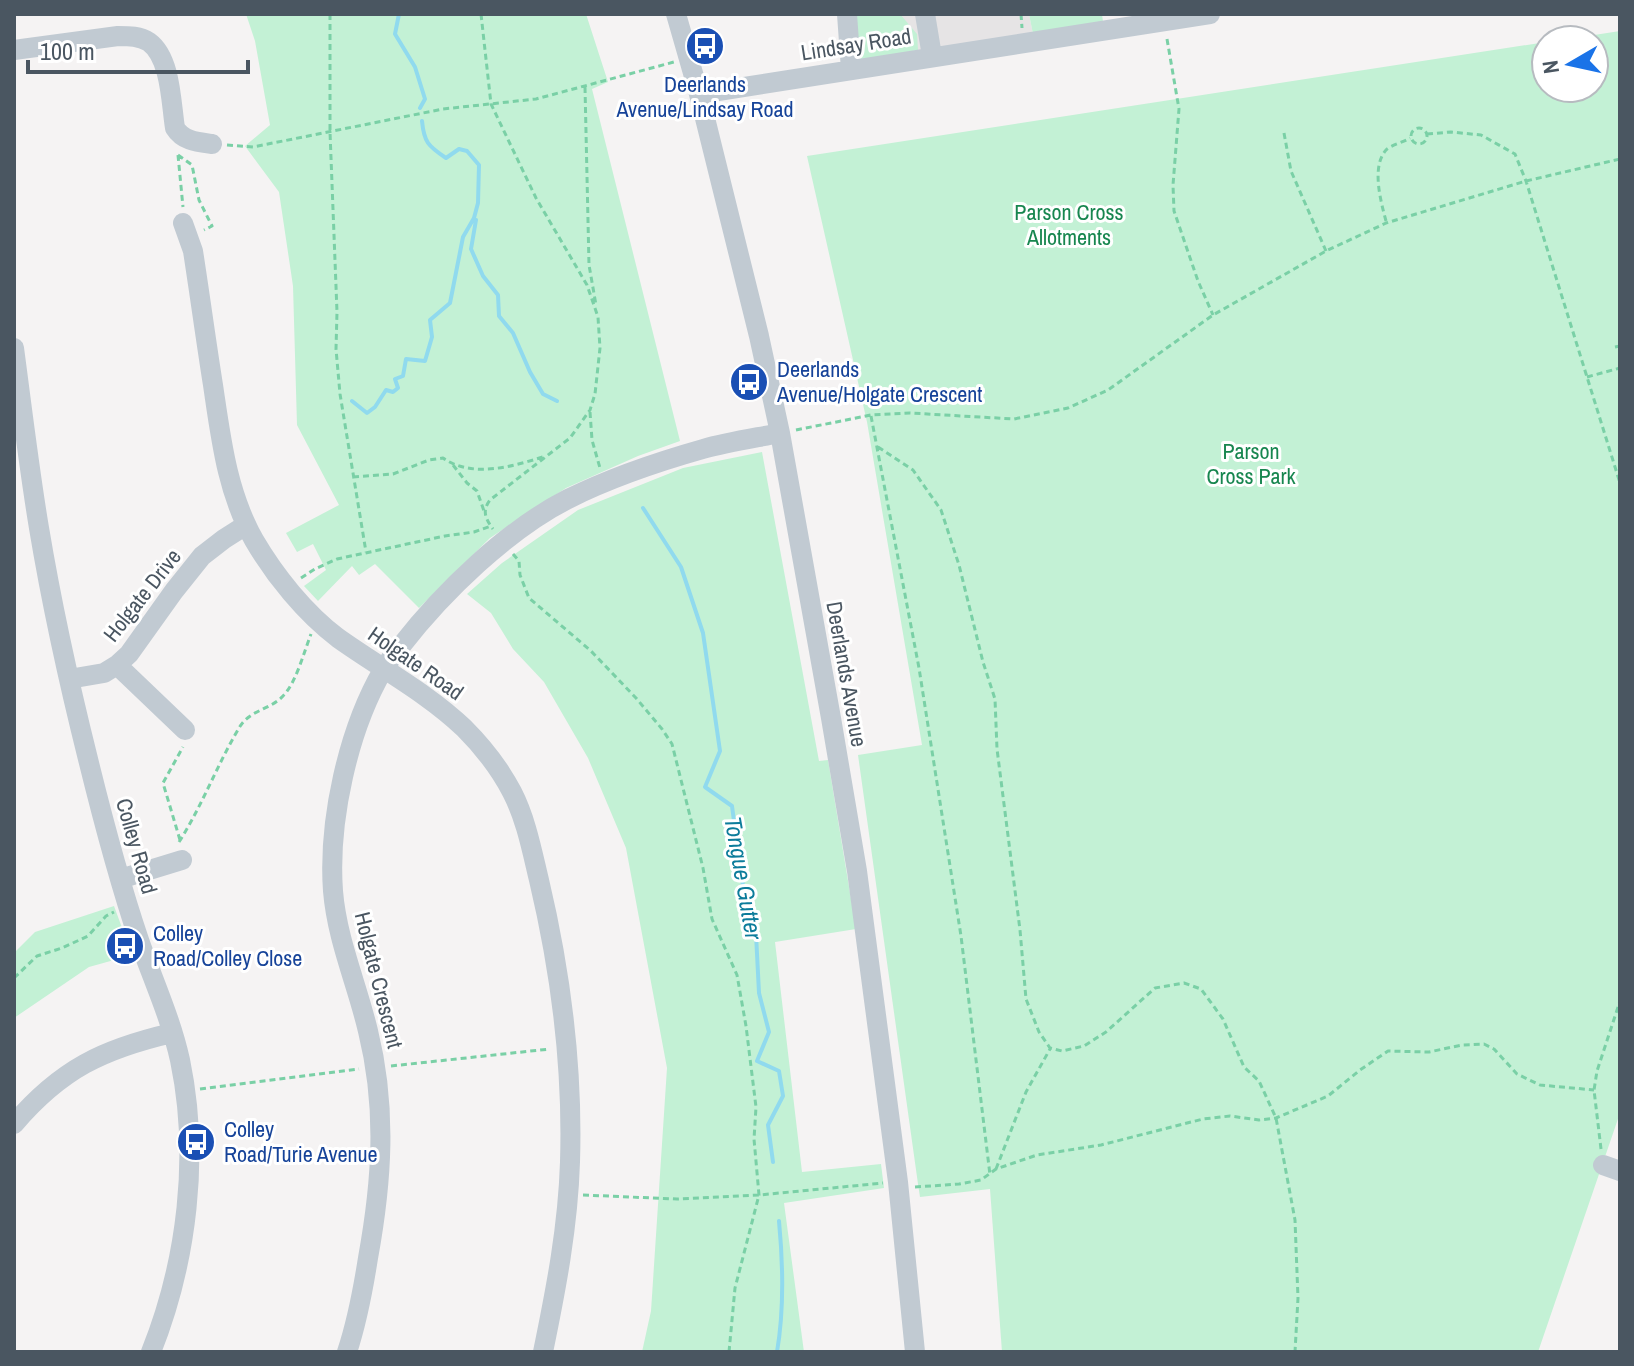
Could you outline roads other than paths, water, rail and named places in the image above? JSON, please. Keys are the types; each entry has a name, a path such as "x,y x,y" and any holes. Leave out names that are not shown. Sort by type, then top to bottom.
{"street":[{"name":"Deerlands Avenue","path":"676,14 699,94 780,433 857,871 899,1185 915,1352"},
{"path":"847,14 851,70"},
{"path":"925,14 932,56"},
{"name":"Lindsay Road","path":"699,94 1024,44 1112,21 1165,21 1210,14"},
{"path":"14,50 118,36 148,41 163,60 179,136 212,144"},
{"name":"Holgate Road","path":"185,223 193,251 223,457 229,481 255,542 288,587 335,636 428,696 466,729 499,771 523,819 557,966 570,1097 568,1194 561,1257 543,1352"},
{"name":"Colley Road","path":"14,348 39,525 69,679 120,879 180,1061 188,1130 186,1211 168,1304 151,1352"},
{"name":"Holgate Crescent","path":"347,1352 361,1299 377,1211 381,1141 376,1067 338,927 332,852 342,782 365,709 384,669 435,605 531,521 566,500 605,483 706,448 780,433"},
{"name":"Holgate Drive","path":"69,679 104,673 117,665 129,654 202,556 246,525"},
{"path":"117,665 185,730"},
{"path":"120,879 175,855"},
{"path":"14,1124 34,1100 84,1064 113,1050 172,1033"}],"waterway":[{"path":"399,14 395,34 415,67 425,99 420,108"},
{"path":"352,401 367,413 386,390 393,392 398,388 395,379 403,376 406,359 425,361 432,337 430,320 450,303 463,237 478,203 479,165 467,151 459,149 446,158 435,150 426,139 422,121"},
{"name":"Tongue Gutter","path":"476,220 471,249 483,276 498,295 499,316 513,333 543,394 557,401"},
{"name":"Tongue Gutter","path":"643,508 681,567 703,633 720,751 705,787 732,806 742,881 756,934 759,993 769,1032 757,1061 779,1071 783,1096 768,1125 773,1162"},
{"name":"Tongue Gutter","path":"777,1352 782,1287 779,1221"}],"place":[{"name":"Deerlands Avenue/Lindsay Road","path":"705,46"},
{"name":"Deerlands Avenue/Holgate Crescent","path":"749,382"},
{"name":"Colley Road/Colley Close","path":"125,946"},
{"name":"Colley Road/Turie Avenue","path":"196,1142"}],"park label":[{"name":"Parson Cross Allotments","path":"1069,224"},
{"name":"Parson Cross Park","path":"1251,464"}]}
